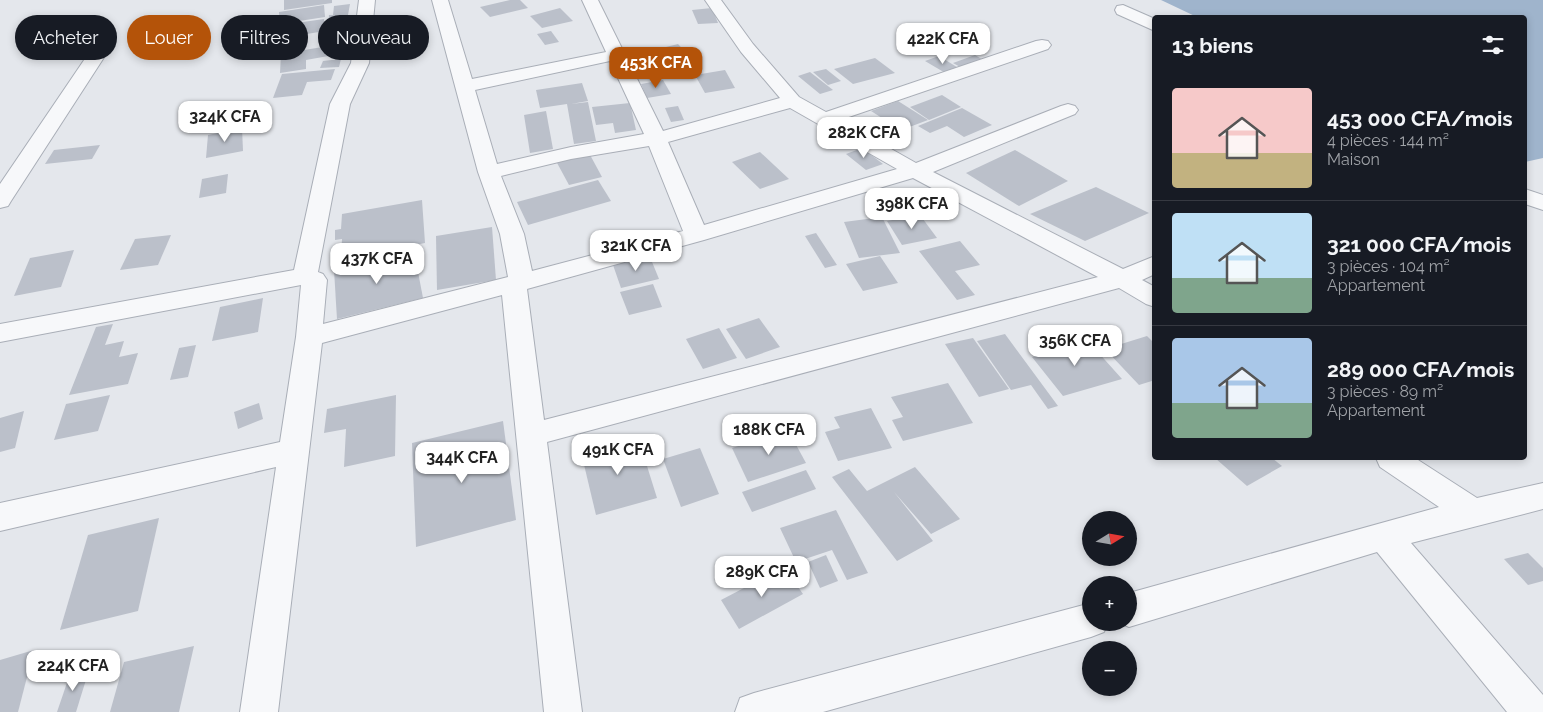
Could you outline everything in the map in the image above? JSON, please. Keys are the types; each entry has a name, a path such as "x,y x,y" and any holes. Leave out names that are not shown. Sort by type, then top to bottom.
{"street":[{"path":"305,276 340,104 360,63 367,0"},
{"path":"590,0 656,138 696,235"},
{"path":"713,0 747,48 792,101 915,171 1152,296"},
{"path":"445,2 465,86 489,172 512,234 531,435 563,712"},
{"path":"1123,10 1152,24"},
{"path":"824,119 1042,45"},
{"path":"465,86 615,55"},
{"path":"0,201 93,60"},
{"path":"489,172 571,153 656,138 792,101"},
{"path":"309,337 696,235 915,171 1068,110"},
{"path":"1527,197 1543,203"},
{"path":"531,435 1122,279 1152,265"},
{"path":"0,333 305,276 314,280 309,337 259,712"},
{"path":"0,517 293,451"},
{"path":"1394,460 1471,511"},
{"path":"1137,608 1471,511 1543,496"},
{"path":"1385,537 1532,712"},
{"path":"754,712 1082,622"}],"water":[{"path":"1161,0 1543,0 1543,158 1527,162 1527,15 1193,15"}],"building":[{"path":"284,0 332,0 332,3 284,10"},
{"path":"510,0 520,0 528,8 490,17 480,7"},
{"path":"350,4 348,15 333,15 334,6"},
{"path":"324,5 325,15 318,15 318,18 308,20 308,15 279,15 279,12"},
{"path":"560,8 573,21 542,28 530,16"},
{"path":"712,8 718,23 698,24 692,10"},
{"path":"318,20 318,32 308,34 308,21"},
{"path":"551,31 559,42 545,45 537,34"},
{"path":"945,38 959,46 935,54 921,46"},
{"path":"678,44 692,59 668,65 654,50"},
{"path":"318,48 318,58 308,60 308,49"},
{"path":"975,55 985,61 962,68 953,63"},
{"path":"939,56 960,69 947,74 925,61"},
{"path":"875,58 895,73 853,84 834,69"},
{"path":"281,60 306,60 306,69 280,73"},
{"path":"341,60 339,67 320,68 323,61"},
{"path":"335,69 331,80 307,82 302,95 273,98 282,74"},
{"path":"826,69 841,81 828,85 813,72"},
{"path":"725,70 735,88 705,93 695,75"},
{"path":"810,72 833,90 820,94 798,76"},
{"path":"663,80 671,94 647,98 641,84"},
{"path":"582,83 588,101 571,104 588,102 596,141 574,144 567,104 540,108 536,90"},
{"path":"942,95 961,107 929,120 910,107"},
{"path":"898,101 928,120 883,137 865,124 882,118 871,111"},
{"path":"630,103 636,130 615,133 613,123 596,125 592,107"},
{"path":"678,106 684,120 671,122 665,108"},
{"path":"962,108 992,125 964,137 947,126 930,133 918,126"},
{"path":"546,111 553,149 530,153 524,115"},
{"path":"242,128 243,151 206,158 208,135"},
{"path":"100,145 92,159 45,164 54,150"},
{"path":"862,148 883,164 866,170 846,154"},
{"path":"1015,150 1068,181 1019,206 966,173"},
{"path":"760,152 789,179 760,189 732,162"},
{"path":"589,153 602,177 569,185 556,161"},
{"path":"228,174 226,193 199,198 202,179"},
{"path":"598,180 611,201 528,225 517,202"},
{"path":"1096,187 1149,213 1085,241 1030,214"},
{"path":"422,200 425,243 341,259 342,239 335,240 335,230 341,229 342,214"},
{"path":"920,215 937,238 902,245 887,221"},
{"path":"882,217 900,253 859,258 844,222"},
{"path":"492,227 496,280 437,290 436,236"},
{"path":"816,233 837,265 825,268 805,236"},
{"path":"171,235 158,265 120,270 135,239"},
{"path":"960,241 980,265 955,271 975,295 957,300 919,251"},
{"path":"74,250 61,287 14,296 30,258"},
{"path":"414,251 423,298 337,319 334,270"},
{"path":"880,256 898,283 863,291 846,264"},
{"path":"650,257 659,279 621,288 613,265"},
{"path":"653,284 662,307 629,315 620,292"},
{"path":"263,298 258,332 212,341 220,307"},
{"path":"759,318 780,347 746,359 726,329"},
{"path":"113,324 105,345 124,341 119,357 138,353 128,384 69,395 96,327"},
{"path":"719,328 737,358 703,369 686,339"},
{"path":"1005,334 1058,406 1048,409 1031,385 1011,390 977,341"},
{"path":"1147,336 1152,341 1152,381 1139,385 1105,349"},
{"path":"973,338 1009,389 979,397 945,344"},
{"path":"1062,338 1069,346 1088,341 1122,379 1063,396 1032,357 1052,352 1043,343"},
{"path":"196,345 188,377 170,380 179,348"},
{"path":"948,383 973,423 903,441 892,420 903,417 891,397"},
{"path":"110,395 98,431 54,440 66,404"},
{"path":"396,395 395,456 344,467 346,429 324,433 327,409"},
{"path":"259,403 263,419 238,429 234,412"},
{"path":"871,408 892,448 838,461 825,432 840,428 834,417"},
{"path":"24,411 15,448 0,452 0,418"},
{"path":"503,421 516,520 416,547 412,443"},
{"path":"788,430 806,463 748,482 732,448"},
{"path":"638,437 657,498 596,515 581,452"},
{"path":"700,448 719,494 681,507 663,459"},
{"path":"1217,460 1274,460 1282,466 1247,486"},
{"path":"915,467 960,519 931,534 894,492 933,541 897,561 832,477 849,469 867,491"},
{"path":"806,470 816,489 752,512 742,492"},
{"path":"836,510 868,573 847,580 832,550 796,562 780,528"},
{"path":"159,518 138,611 60,630 88,535"},
{"path":"1528,553 1543,568 1543,581 1528,585 1504,559"},
{"path":"826,555 838,581 820,588 808,562"},
{"path":"784,567 803,594 739,629 721,600"},
{"path":"194,646 179,712 110,712 124,662"},
{"path":"34,650 18,712 0,712 0,660"},
{"path":"89,670 76,712 57,712 70,674"}]}
